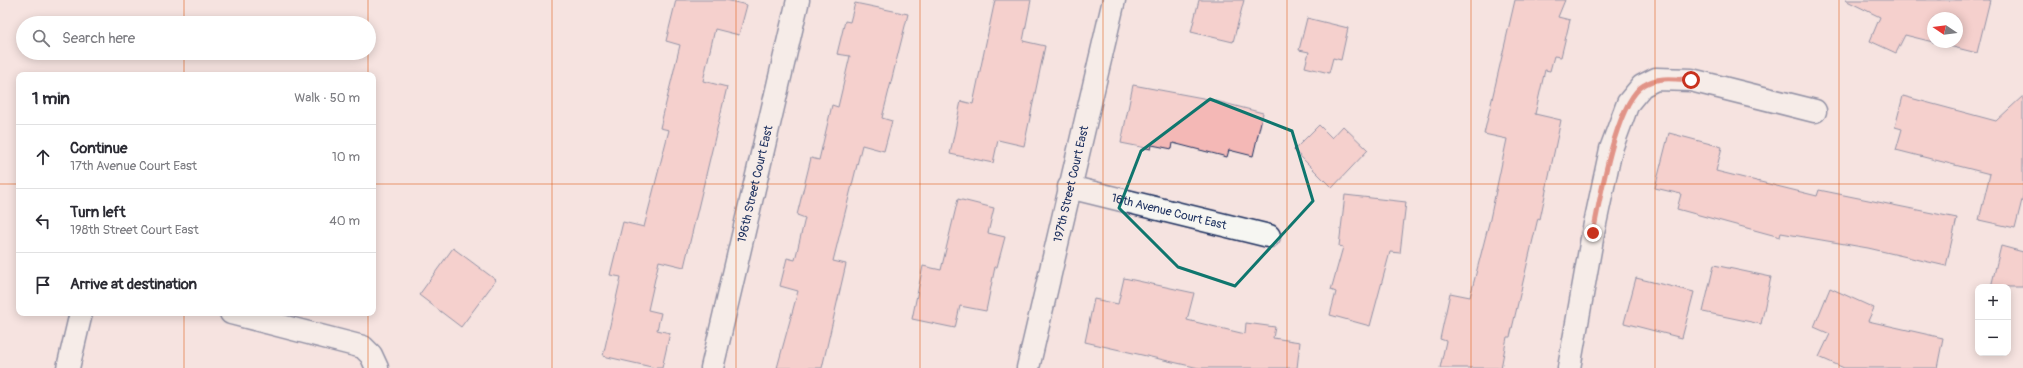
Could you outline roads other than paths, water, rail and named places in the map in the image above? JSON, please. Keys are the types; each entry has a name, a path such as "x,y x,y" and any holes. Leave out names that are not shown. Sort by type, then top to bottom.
{"street":[{"name":"196th Street Court East","path":"712,368 798,0"},
{"name":"197th Street Court East","path":"1028,368 1069,187 1114,0"},
{"path":"1569,368 1593,233 1611,149 1628,103 1642,86 1656,79 1691,80 1814,111"},
{"name":"16th Avenue Court East","path":"1069,187 1269,236"},
{"path":"68,368 80,316"},
{"path":"243,316 363,347 374,361"}]}
